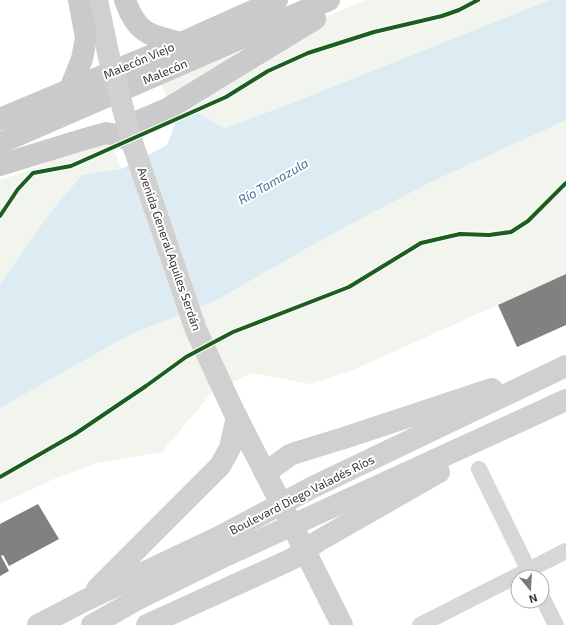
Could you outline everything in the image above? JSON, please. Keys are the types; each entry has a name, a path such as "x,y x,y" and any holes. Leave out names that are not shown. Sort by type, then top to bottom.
{"main road":[{"path":"70,89 82,59 86,38 79,0"},
{"name":"Avenida General Aquiles Serdán","path":"97,0 109,57 130,134 196,330 235,414 342,625"},
{"path":"125,0 132,16 140,28 152,35 181,43"},
{"name":"Malecón Viejo","path":"0,119 181,43 277,0"},
{"name":"Malecón","path":"2,157 329,0"},
{"path":"2,157 106,134 121,136 130,134 169,108 343,0"},
{"name":"Boulevard Diego Valadés Ríos","path":"38,625 84,601 219,537 313,487 566,366"},
{"path":"270,482 290,455 295,453 517,381 532,382"},
{"path":"147,625 292,559 302,546 474,453 526,427 562,402"},
{"name":"Boulevard Diego Valadés Ríos","path":"92,625 138,599 225,556 562,402"},
{"path":"84,601 220,466 230,448 235,414"}],"street":[{"path":"479,469 529,569"},
{"path":"537,569 566,551"},
{"path":"420,625 510,583"},
{"path":"548,609 556,625"}],"shaded area":[{"path":"367,0 550,0 225,128 193,111 177,118 161,84"},
{"path":"566,120 566,274 353,370 310,384 251,373 213,391 162,452 97,463 54,479 0,504 0,408 131,334 213,302 332,234 431,182"},
{"path":"110,135 121,169 82,175 49,214 0,284 0,180 25,172"}],"water":[{"name":"Río Tamazula","path":"550,0 566,0 566,120 431,182 332,234 213,302 131,334 0,408 0,284 49,214 82,175 121,169 167,145 177,118 193,111 225,128"}],"building":[{"path":"566,274 566,325 517,347 498,305"},
{"path":"38,504 59,539 9,566 3,555 1,556 9,571 0,576 0,524"}],"cycle path":[{"path":"0,216 18,189 33,173 71,166 226,97 268,71 308,53 374,32 442,16 459,10 478,0"},
{"path":"0,477 75,434 186,357 233,332 349,287 421,243 460,234 489,235 511,232 528,221 566,183"}]}
